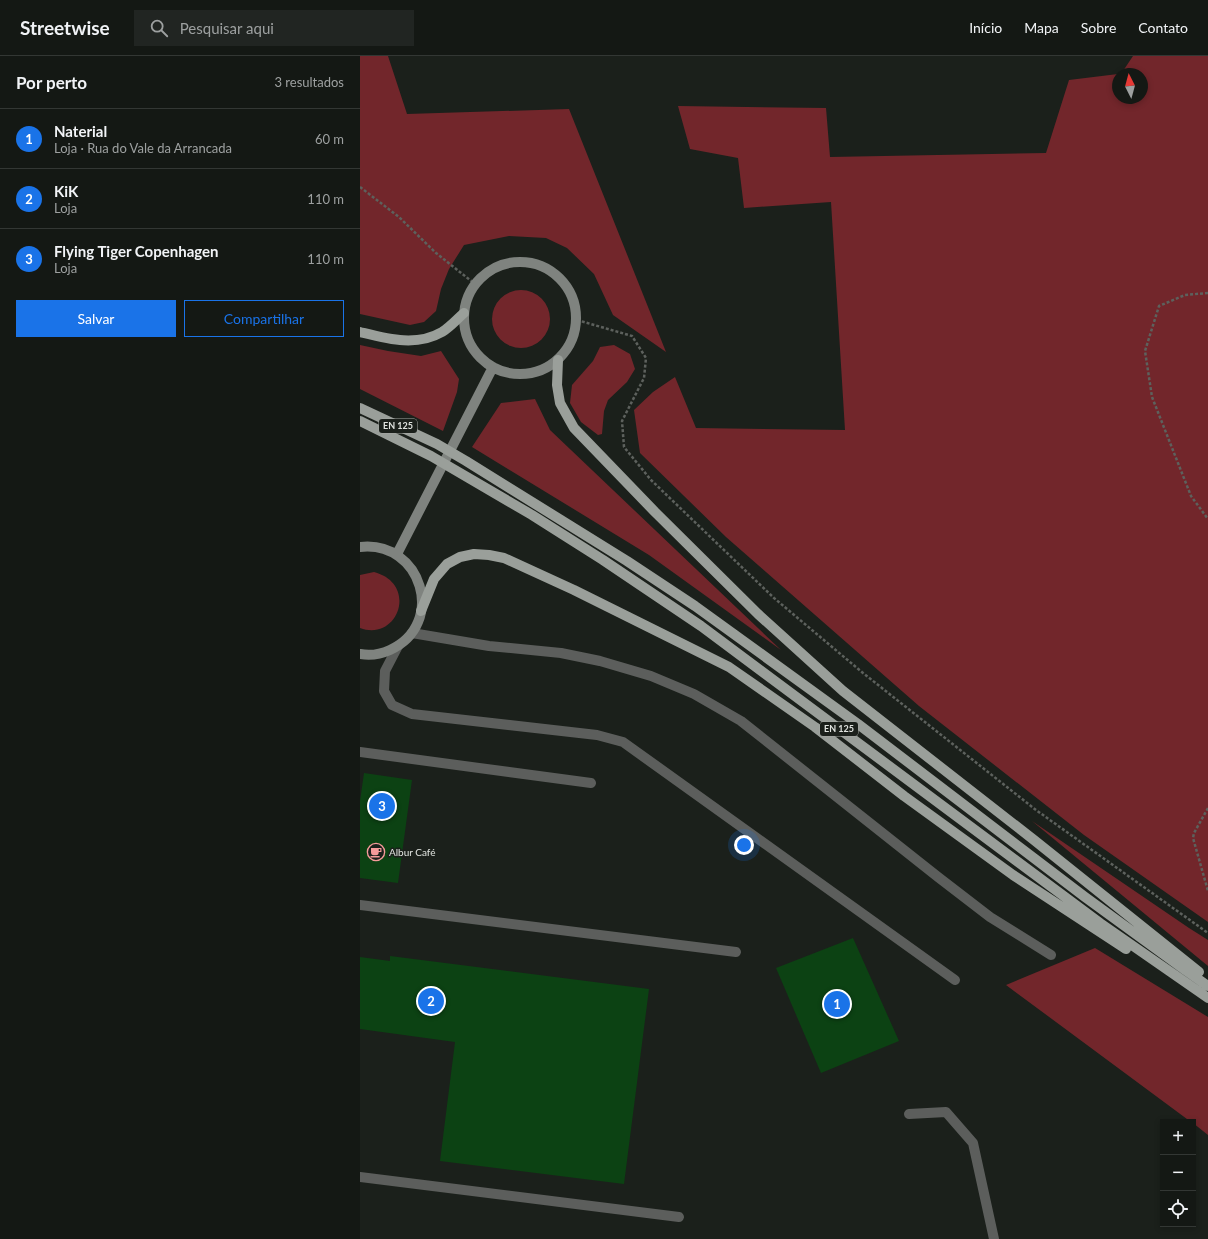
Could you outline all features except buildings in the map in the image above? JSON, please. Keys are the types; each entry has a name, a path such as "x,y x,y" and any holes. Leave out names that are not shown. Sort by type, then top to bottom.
{"main road":[{"path":"360,332 406,341 427,339 444,331 464,313"},
{"path":"558,360 556,385 560,403 574,428 655,512 758,614 843,692 1034,840 1208,980"},
{"name":"EN 125","path":"360,408 437,444 466,461 627,560 695,606 858,724 1085,897 1208,986"},
{"name":"EN 125","path":"360,421 431,456 532,515 701,626 1093,918 1208,1000"},
{"path":"422,611 434,579 447,564 460,557 474,554 489,554 504,558 574,590 728,667 815,727 904,796 1013,875 1126,950 1208,1000"}],"street":[{"path":"521,262 539,265 555,273 567,286 574,302 577,320 574,335 568,348 558,360 544,370 527,374 509,374 493,368 480,358 470,345 464,329 464,313 467,298 475,284 488,272 504,264 521,262"},
{"path":"397,554 493,368"},
{"path":"360,547 369,546 384,548 397,554 409,565 418,579 422,595 422,611 412,633 398,646 382,654 360,654"},
{"path":"412,633 489,646 561,653 600,661 651,676 694,694 741,721 990,917 1051,955"},
{"path":"398,646 385,671 384,691 392,705 412,714 597,735 624,742 955,980"},
{"path":"360,752 591,783"},
{"path":"360,905 736,952"},
{"path":"909,1114 946,1112 972,1143 994,1239"},
{"path":"360,1177 679,1217"}],"path":[{"path":"360,187 399,217 436,253 475,284"},
{"path":"1208,293 1185,295 1159,306 1145,351 1152,396 1191,496 1208,518"},
{"path":"577,320 632,336 646,358 644,378 622,421 624,447 651,480 774,598 863,673 1036,810 1208,932"},
{"path":"1208,808 1194,833 1194,838 1208,891"}],"shaded area":[{"path":"360,56 388,56 407,114 569,109 666,352 613,315 594,274 567,248 546,238 509,236 464,245 449,269 441,289 436,311 424,322 410,325 360,314"},
{"path":"1133,56 1208,56 1208,922 1084,835 919,706 726,537 640,453 634,410 653,392 675,377 696,428 845,430 831,202 744,208 738,158 690,149 678,106 826,108 830,157 1046,153 1069,80 1112,75 1112,104 1148,104 1148,68 1125,68"},
{"path":"521,290 532,292 545,303 548,308 550,319 548,330 537,343 532,346 521,348 510,346 497,335 494,330 492,319 494,308 505,295 510,292"},
{"path":"360,345 421,356 441,351 459,379 457,392 443,431 360,389"},
{"path":"614,345 630,354 635,369 627,382 608,400 604,411 602,434 598,435 581,422 570,403 572,385 593,361 600,347"},
{"path":"535,399 550,430 781,650 649,555 472,447 501,403"},
{"path":"374,572 388,578 396,588 399,599 398,610 393,620 385,627 373,630 360,628 360,575"},
{"path":"1032,821 1208,940 1208,966"},
{"path":"1095,948 1208,1017 1208,1135 1196,1125 1196,1119 1187,1119 1006,985"}],"place":[{"name":"Flying Tiger Copenhagen","path":"382,806"},
{"name":"Albur Café","path":"376,852"},
{"name":"KiK","path":"431,1001"},
{"name":"Naterial","path":"837,1004"}]}
